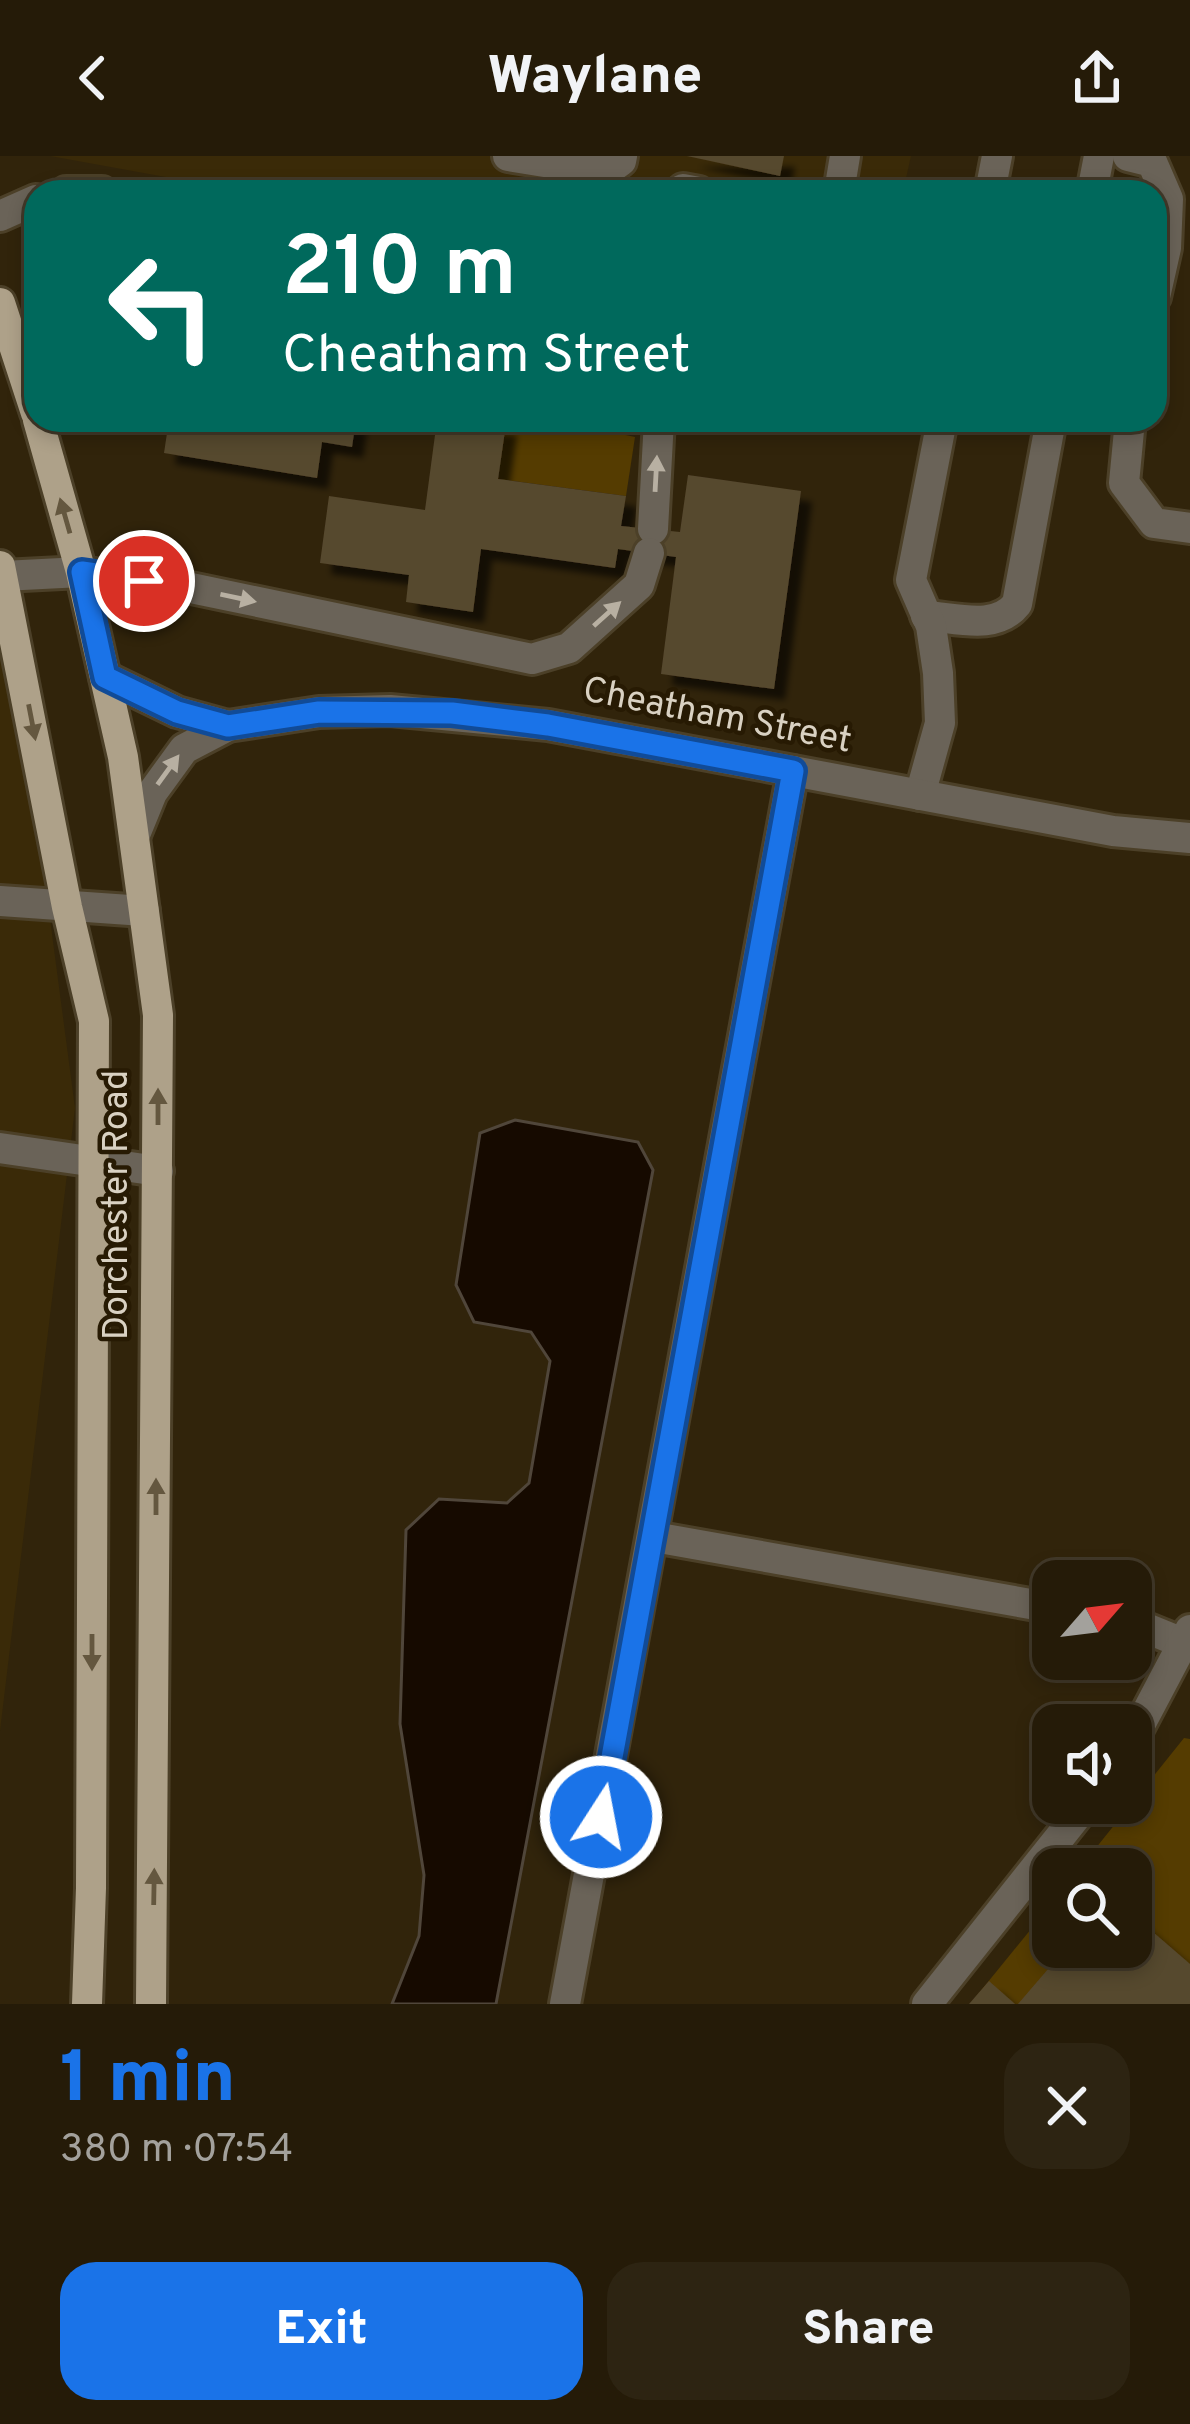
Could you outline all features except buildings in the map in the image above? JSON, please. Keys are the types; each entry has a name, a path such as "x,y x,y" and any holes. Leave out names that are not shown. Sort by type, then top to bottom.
{"main road":[{"name":"Dorchester Road","path":"0,303 24,376"},
{"name":"Dorchester Road","path":"42,432 82,572 123,757 158,1015 151,2004"},
{"name":"Dorchester Road","path":"1,571 6,618 94,1022 87,2004"}],"street":[{"path":"508,156 606,172 622,156"},
{"path":"1128,156 1152,162 1160,180"},
{"path":"1,571 82,572 191,588 532,659 569,648 639,585 651,541 658,432"},
{"path":"920,795 940,723 938,673 926,616 911,580 940,432"},
{"path":"926,616 994,621 1008,616 1017,604 1049,432"},
{"path":"1129,432 1124,483 1154,524 1190,528"},
{"name":"Cheatham Street","path":"105,677 177,712 228,726"},
{"name":"Cheatham Street","path":"134,837 152,793 184,749 228,726 319,712 452,713 548,725 1113,831 1190,838"},
{"path":"565,2004 793,771"},
{"path":"0,901 144,911"},
{"path":"0,1148 158,1171"},
{"path":"654,1537 1032,1604"},
{"path":"1152,1629 1189,1640 1152,1705"},
{"path":"927,2004 1070,1824"}],"shaded area":[{"path":"50,156 911,156 906,180 182,180"},
{"path":"504,432 611,432 635,437 626,496 498,479"},
{"path":"0,655 38,828 75,1108 0,1731"},
{"path":"515,1120 638,1142 653,1170 496,2004 392,2004 419,1936 424,1875 400,1724 406,1530 439,1499 507,1503 529,1483 550,1361 531,1332 474,1322 456,1285 480,1133"},
{"path":"1184,1738 1190,1739 1190,2004 970,2004 1032,1928 1032,1968 1152,1968 1152,1848 1096,1848 1115,1824 1152,1824 1152,1778"}],"route":[{"path":"144,581 82,572 105,677 177,712 228,726 319,712 452,713 548,725 793,771 601,1817"}]}
